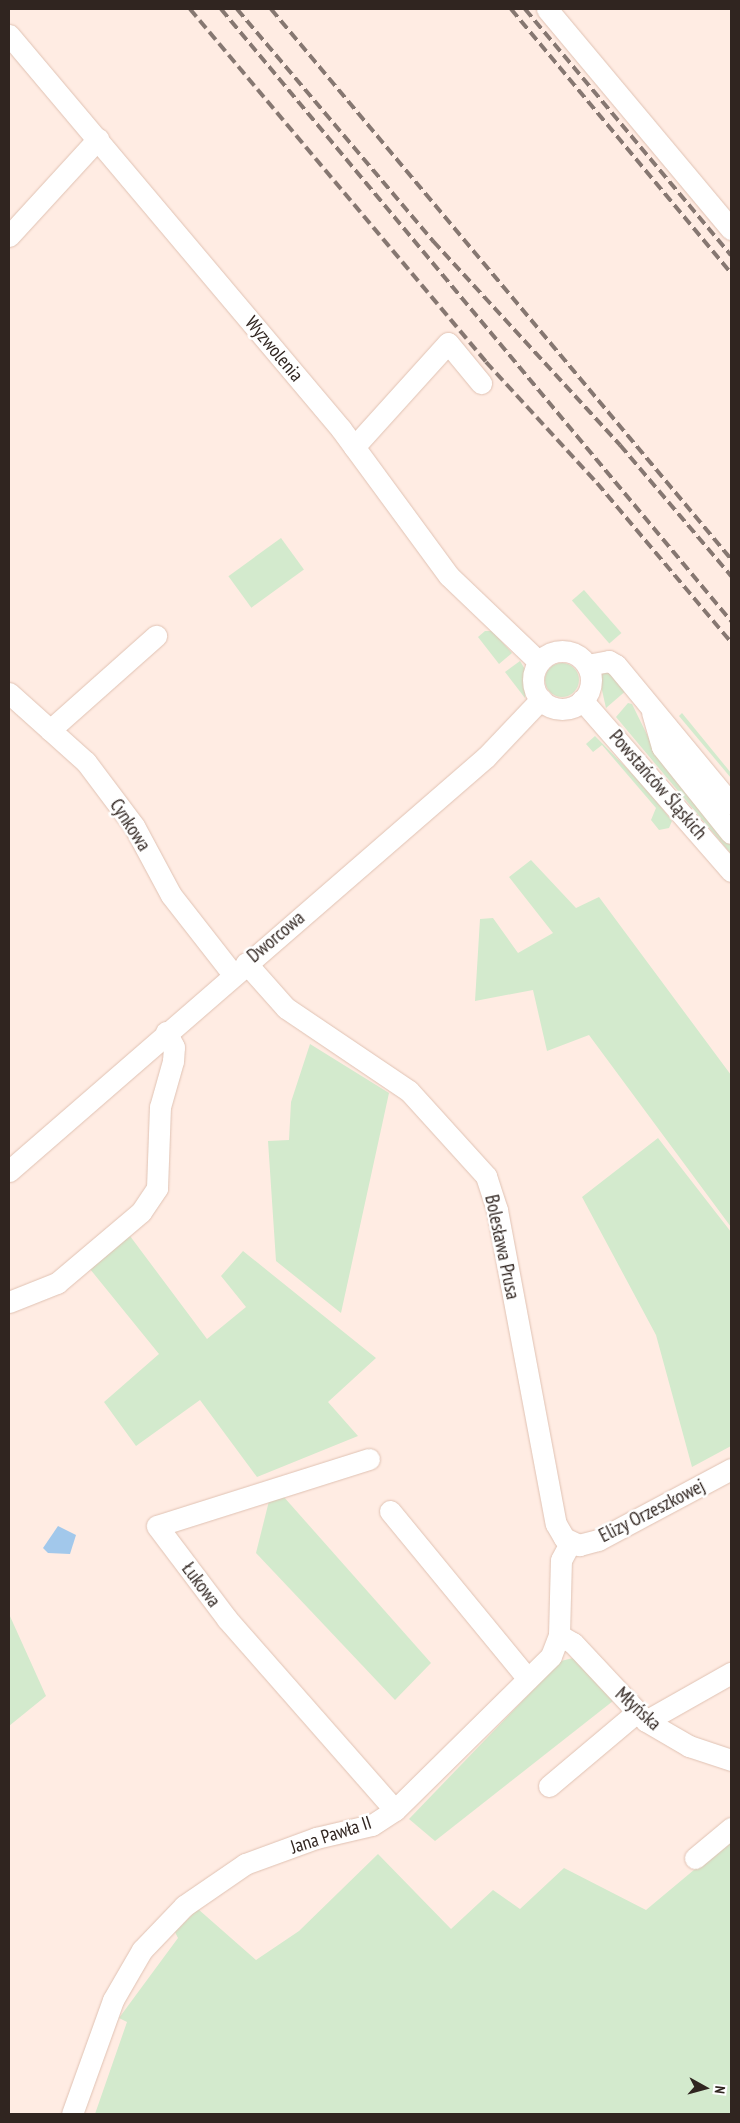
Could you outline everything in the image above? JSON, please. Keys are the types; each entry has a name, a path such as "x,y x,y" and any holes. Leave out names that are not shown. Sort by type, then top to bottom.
{"street":[{"path":"547,9 731,229"},
{"name":"Wyzwolenia","path":"9,35 354,446 449,576 539,662"},
{"path":"9,236 98,139"},
{"path":"354,446 448,343 481,382"},
{"path":"50,730 156,636"},
{"path":"568,652 586,665 590,688 582,700 559,708 541,699 534,685 539,662 552,653 568,652"},
{"path":"586,665 609,661 616,665 731,804"},
{"name":"Cynkowa","path":"9,693 86,762 134,826 171,895 239,968"},
{"name":"Dworcowa","path":"9,1171 239,968 479,764 541,699"},
{"name":"Powstańców Śląskich","path":"582,700 731,872"},
{"path":"651,707 662,748 731,833"},
{"name":"Bolesława Prusa","path":"239,968 286,1008 409,1091 486,1176 497,1210 556,1524 570,1543"},
{"path":"9,1302 57,1283 141,1212 157,1188 160,1107 173,1061 174,1047 166,1032"},
{"name":"Łukowa","path":"369,1459 157,1526 227,1619 395,1810"},
{"name":"Elizy Orzeszkowej","path":"570,1543 585,1544 603,1538 731,1469"},
{"path":"390,1511 528,1679"},
{"name":"Jana Pawła II","path":"72,2114 113,2000 142,1950 184,1906 245,1864 316,1838 372,1825 395,1810 551,1656 559,1635 559,1576 570,1543"},
{"name":"Młyńska","path":"559,1635 573,1643 641,1717 689,1746 731,1760"},
{"path":"549,1786 641,1717 731,1673"},
{"path":"695,1858 731,1828"}],"green space":[{"path":"281,538 304,570 251,608 228,576"},
{"path":"584,590 621,633 609,644 572,600"},
{"path":"485,631 492,631 512,653 499,664 478,637"},
{"path":"520,661 526,671 525,698 505,672"},
{"path":"562,663 574,668 579,680 574,692 562,697 550,692 545,680 550,668"},
{"path":"597,668 614,675 628,689 606,708"},
{"path":"628,703 632,704 656,753 731,844 731,854 616,717"},
{"path":"682,713 731,773 731,778 679,716"},
{"path":"595,736 646,788 672,821 669,828 659,830 651,820 656,808 602,745 593,752 586,744"},
{"path":"531,860 576,908 599,897 731,1075 731,1227 589,1035 547,1051 533,990 475,1001 480,919 493,918 518,953 553,933 509,877"},
{"path":"310,1044 389,1093 341,1313 276,1261 268,1141 289,1140 291,1102"},
{"path":"658,1138 731,1232 731,1446 692,1467 656,1335 582,1197"},
{"path":"130,1236 207,1339 246,1307 221,1276 243,1251 376,1358 328,1402 358,1436 257,1477 200,1400 136,1446 104,1402 159,1354 90,1269"},
{"path":"283,1496 431,1663 395,1700 256,1553 269,1501"},
{"path":"9,1614 46,1696 9,1726"},
{"path":"573,1658 613,1701 435,1841 409,1819 561,1661"},
{"path":"731,1839 731,2114 95,2114 127,2022 119,2018 178,1938 175,1932 198,1909 256,1960 299,1931 378,1854 451,1929 493,1890 520,1909 564,1868 646,1910"}],"water":[{"path":"58,1526 76,1535 70,1554 48,1553 43,1548"}],"railway":[{"path":"190,9 486,362 597,483 731,642"},
{"path":"221,9 731,621"},
{"path":"237,9 433,241 620,445 731,576"},
{"path":"271,9 731,559"},
{"path":"511,9 731,273"},
{"path":"525,9 731,255"}]}
